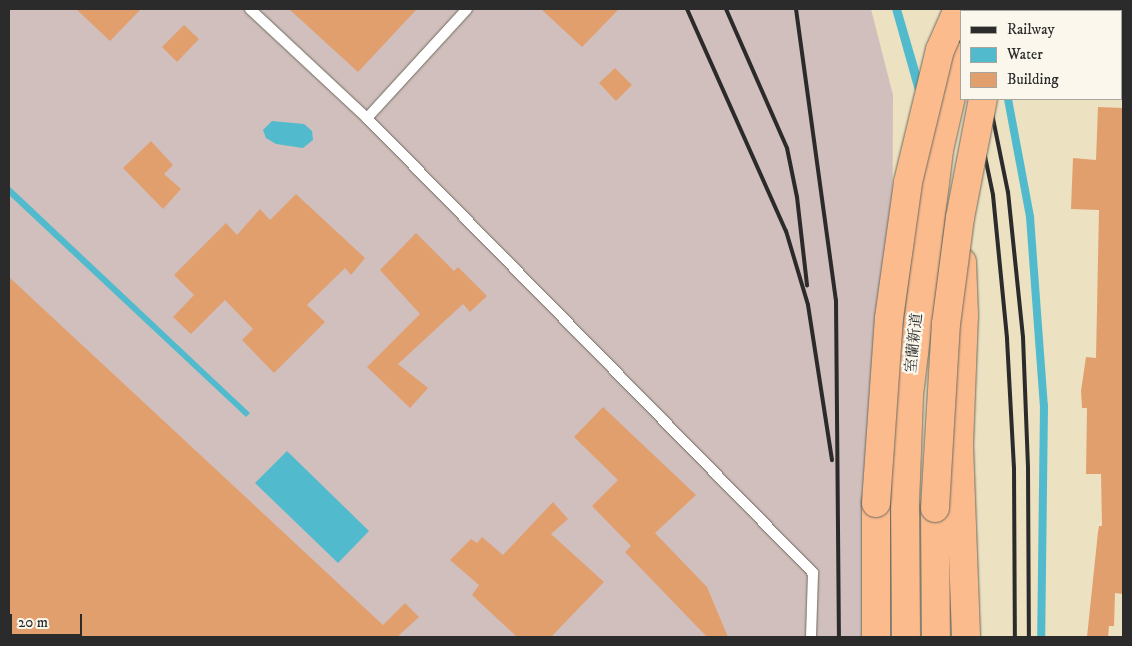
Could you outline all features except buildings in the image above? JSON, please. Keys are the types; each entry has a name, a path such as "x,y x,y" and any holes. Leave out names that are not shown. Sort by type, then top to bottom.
{"highway":[{"path":"876,637 876,503 889,318 908,182 940,50 958,9"},
{"name":"室蘭新道","path":"906,637 905,506 909,395 921,278 939,150 960,57"},
{"name":"室蘭新道","path":"936,637 935,508 946,324 960,218 983,100"},
{"path":"960,218 964,315 960,445 966,637"}],"lane":[{"path":"250,9 367,118 813,573 811,637"},
{"path":"367,118 466,9"}],"shaded area":[{"path":"9,9 871,9 893,95 891,637 9,637"}],"water":[{"path":"892,9 901,9 920,74 915,91"},
{"path":"272,121 304,124 312,131 313,140 303,148 276,144 266,138 263,130"},
{"path":"9,186 250,413 246,417 9,195"},
{"path":"287,451 369,531 338,563 255,483"}],"waterway":[{"path":"1008,100 1030,217 1044,406 1041,637"}],"railway":[{"path":"687,9 786,231 808,305 832,460"},
{"path":"726,9 787,148 797,197 807,285"},
{"path":"796,9 836,300 839,637"},
{"path":"954,9 960,36"},
{"path":"973,100 993,195 1007,339 1014,468 1015,637"},
{"path":"989,100 1008,192 1023,337 1028,467 1029,637"}]}
